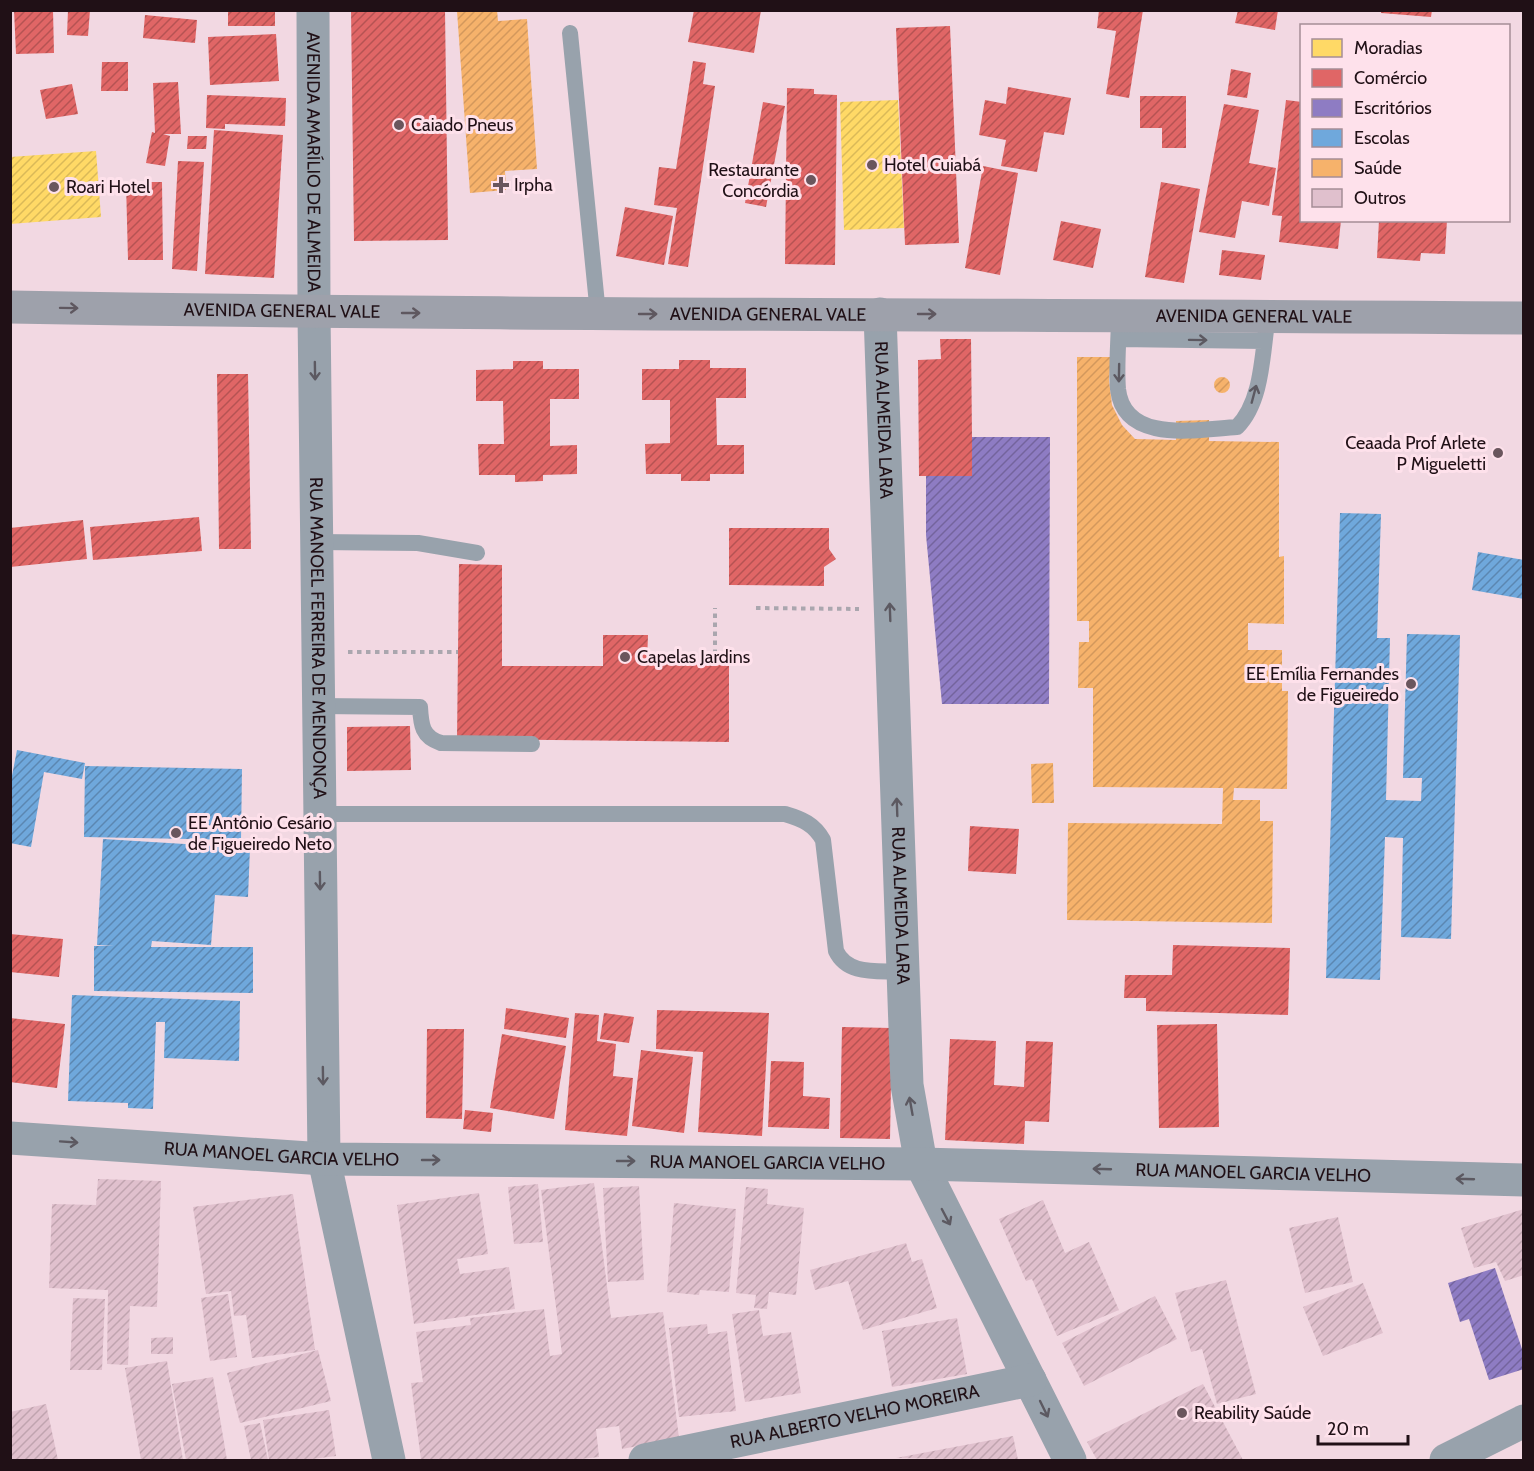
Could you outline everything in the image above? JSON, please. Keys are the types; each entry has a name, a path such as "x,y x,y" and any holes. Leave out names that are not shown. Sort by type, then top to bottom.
{"main road":[{"name":"AVENIDA GENERAL VALE","path":"10,307 314,312 880,314 1119,327 1266,328 1524,318"}],"street":[{"name":"AVENIDA AMARÍLIO DE ALMEIDA","path":"313,10 314,312"},
{"name":"RUA MANOEL FERREIRA DE MENDONÇA","path":"314,312 324,1159 389,1461"},
{"name":"RUA ALMEIDA LARA","path":"880,314 907,1085 921,1164 1070,1461"},
{"name":"RUA MANOEL GARCIA VELHO","path":"10,1138 324,1159 921,1164 1524,1180"},
{"name":"RUA ALBERTO VELHO MOREIRA","path":"645,1461 1030,1380"},
{"path":"1446,1461 1524,1421"}],"lane":[{"path":"570,33 598,314"},
{"path":"1119,327 1118,391 1125,409 1140,424 1165,431 1237,428 1248,417 1256,392 1266,328"},
{"path":"317,542 418,543 477,553"},
{"path":"319,706 420,707 422,727 430,740 441,743 532,744"},
{"path":"320,814 785,814 802,819 817,828 823,840 836,951 841,962 852,969 903,972"}],"path":[{"path":"715,663 716,608"},
{"path":"756,608 890,609"},
{"path":"318,652 458,652"}],"building: Moradias":[{"name":"Hotel Cuiabá","path":"898,100 904,228 844,230 840,102"},
{"name":"Roari Hotel","path":"96,151 101,217 10,224 10,157"}],"building: Comércio":[{"path":"14,10 53,10 54,53 16,54"},
{"path":"68,10 90,10 88,36 67,35"},
{"path":"228,10 275,10 275,26 228,26"},
{"name":"Caiado Pneus","path":"351,10 445,10 448,240 354,241"},
{"path":"694,10 761,10 754,53 688,42"},
{"path":"1099,10 1143,10 1129,98 1106,94 1116,31 1097,28"},
{"path":"1238,10 1278,10 1275,30 1235,23"},
{"path":"1381,10 1432,10 1431,17 1381,13"},
{"path":"145,15 197,20 195,43 143,38"},
{"path":"950,26 959,243 905,245 896,28"},
{"path":"276,34 279,81 210,85 208,37"},
{"path":"693,61 706,63 703,84 715,86 688,267 668,264 677,208 654,205 659,167 676,169"},
{"path":"102,62 128,62 128,91 101,91"},
{"path":"1231,69 1251,73 1247,98 1227,95"},
{"path":"178,82 181,134 163,134 170,136 165,166 146,163 152,132 155,133 153,83"},
{"path":"72,84 78,114 46,119 40,90"},
{"path":"1008,87 1071,98 1064,135 1044,132 1037,172 1001,166 1006,140 979,135 985,100 1006,104"},
{"name":"Restaurante Concórdia","path":"787,88 814,89 814,94 837,95 835,265 785,264"},
{"path":"207,95 286,98 285,126 225,124 225,129 206,128"},
{"path":"1140,96 1186,96 1186,148 1162,148 1162,128 1140,128"},
{"path":"1286,100 1300,102 1300,222 1341,222 1338,249 1279,242 1282,216 1272,215"},
{"path":"763,102 785,106 766,207 745,203"},
{"path":"1224,104 1259,110 1249,163 1276,168 1269,206 1242,201 1235,238 1199,232"},
{"path":"214,130 283,135 274,278 205,274"},
{"path":"188,136 207,136 206,149 187,149"},
{"path":"178,161 204,162 197,271 172,269"},
{"path":"983,166 1018,173 1000,275 965,268"},
{"path":"126,182 162,182 163,260 128,260"},
{"path":"1161,182 1200,189 1184,283 1145,277"},
{"path":"625,207 673,216 664,265 616,256"},
{"path":"1061,221 1101,229 1093,268 1053,260"},
{"path":"1379,222 1447,222 1445,254 1421,253 1420,261 1377,258"},
{"path":"1222,250 1265,255 1261,280 1219,275"},
{"path":"940,339 971,339 972,437 1029,437 1030,478 1016,488 1029,488 1028,522 1016,522 1031,534 1031,572 969,572 969,534 926,535 926,476 919,476 918,360 941,359"},
{"path":"679,360 710,360 710,368 746,368 746,398 716,398 717,445 744,445 744,474 710,474 710,481 681,481 681,474 646,474 645,444 670,443 670,400 642,400 642,369 679,369"},
{"path":"513,361 543,361 543,369 579,369 579,399 550,399 550,446 577,445 577,474 543,475 543,481 515,482 515,475 479,475 478,444 504,444 503,401 476,401 476,370 513,369"},
{"path":"217,374 248,374 251,549 219,549"},
{"path":"199,517 202,551 93,560 90,527"},
{"path":"83,520 87,559 10,567 10,528"},
{"path":"729,528 829,528 829,549 836,559 824,567 824,586 729,585"},
{"name":"Capelas Jardins","path":"459,564 502,565 502,666 603,666 603,635 648,635 647,662 729,663 729,742 457,739"},
{"path":"410,726 411,770 347,771 347,727"},
{"path":"970,826 1019,829 1016,874 968,871"},
{"path":"10,934 63,939 59,977 10,972"},
{"path":"1173,945 1290,948 1288,1015 1146,1011 1146,998 1124,998 1125,975 1172,975"},
{"path":"506,1008 569,1018 566,1038 504,1029"},
{"path":"657,1010 769,1013 762,1136 698,1132 703,1052 656,1049"},
{"path":"575,1013 599,1015 597,1041 616,1044 613,1076 633,1078 627,1136 565,1130"},
{"path":"604,1013 634,1017 629,1043 600,1039"},
{"path":"10,1018 65,1024 57,1088 10,1082"},
{"path":"1217,1024 1219,1127 1159,1128 1157,1025"},
{"path":"842,1027 892,1028 890,1139 840,1138"},
{"path":"427,1029 464,1029 462,1119 426,1118"},
{"path":"502,1034 566,1046 554,1119 490,1108"},
{"path":"950,1039 996,1041 994,1085 1024,1087 1026,1041 1053,1042 1049,1122 1025,1121 1024,1144 945,1140"},
{"path":"641,1050 693,1057 684,1133 632,1126"},
{"path":"771,1061 804,1062 803,1096 830,1098 829,1129 768,1127"},
{"path":"465,1110 493,1113 491,1132 463,1129"}],"building: Escritórios":[{"path":"972,437 1050,437 1049,704 942,704 926,535 926,476 972,476"},
{"path":"1495,1268 1524,1355 1524,1369 1489,1380 1469,1319 1460,1322 1448,1283"}],"building: Escolas":[{"path":"1340,513 1381,514 1377,638 1390,638 1386,800 1421,801 1422,778 1403,778 1407,634 1460,635 1451,939 1401,937 1403,838 1385,837 1380,980 1326,978"},
{"path":"1478,552 1524,560 1524,599 1472,590"},
{"path":"17,750 85,763 82,779 44,772 31,847 10,843 10,786"},
{"path":"85,766 242,769 241,840 84,837"},
{"path":"103,839 250,848 248,897 215,895 211,945 152,941 151,947 253,947 253,993 94,991 94,946 114,946 97,945"},
{"path":"72,995 240,1001 239,1061 164,1058 165,1022 156,1022 153,1109 128,1108 128,1103 68,1101"}],"building: Saúde":[{"path":"497,10 498,21 527,19 537,169 505,171 506,190 470,193 457,11"},
{"path":"1077,357 1111,357 1109,380 1112,405 1122,425 1135,439 1176,440 1176,421 1209,420 1209,441 1279,442 1279,557 1284,556 1284,624 1248,623 1248,650 1282,650 1282,691 1288,691 1287,789 1234,788 1233,800 1260,800 1260,821 1273,821 1272,923 1067,920 1068,823 1222,824 1223,788 1093,787 1093,688 1078,688 1079,642 1089,642 1089,621 1077,621"},
{"path":"1222,377 1230,385 1222,393 1214,385"},
{"path":"1053,763 1054,803 1032,803 1031,764"}],"building: Outros":[{"path":"98,1179 161,1181 157,1307 130,1306 128,1365 107,1364 108,1290 49,1288 52,1204 96,1205"},
{"path":"594,1183 611,1318 663,1312 679,1438 622,1449 619,1426 596,1429 599,1457 572,1460 421,1460 411,1383 423,1382 416,1332 471,1325 470,1318 544,1309 550,1356 562,1354 541,1190"},
{"path":"538,1184 543,1242 514,1244 508,1187"},
{"path":"639,1186 644,1280 608,1282 603,1188"},
{"path":"746,1187 768,1189 767,1204 804,1208 796,1295 769,1292 767,1309 754,1308 756,1295 736,1293"},
{"path":"479,1193 488,1254 457,1259 460,1274 509,1267 515,1309 414,1324 397,1205"},
{"path":"293,1194 315,1350 252,1358 246,1315 234,1316 231,1291 206,1294 193,1207"},
{"path":"1043,1200 1065,1253 1089,1242 1119,1310 1057,1336 1032,1279 1026,1281 999,1219"},
{"path":"674,1203 736,1209 729,1292 700,1290 699,1295 667,1292"},
{"path":"1524,1209 1524,1275 1505,1281 1496,1262 1474,1268 1461,1228"},
{"path":"1338,1217 1353,1282 1305,1293 1289,1228"},
{"path":"906,1243 912,1262 922,1259 937,1308 863,1330 848,1281 815,1290 810,1270"},
{"path":"1226,1280 1256,1394 1217,1404 1202,1349 1191,1352 1175,1293"},
{"path":"1363,1283 1383,1333 1323,1356 1303,1307"},
{"path":"228,1294 237,1357 210,1361 201,1298"},
{"path":"1155,1296 1177,1339 1084,1386 1062,1343"},
{"path":"73,1298 105,1299 102,1370 70,1370"},
{"path":"759,1310 763,1336 791,1332 801,1393 745,1402 732,1314"},
{"path":"957,1318 967,1374 892,1387 882,1331"},
{"path":"707,1324 708,1334 727,1331 736,1411 679,1417 669,1328"},
{"path":"173,1337 173,1354 151,1354 151,1338"},
{"path":"318,1350 331,1401 240,1423 227,1373"},
{"path":"167,1361 183,1460 141,1460 125,1368"},
{"path":"213,1377 227,1460 186,1460 172,1384"},
{"name":"Reability Saúde","path":"1203,1384 1243,1460 1097,1460 1087,1442"},
{"path":"46,1404 58,1460 10,1460 10,1412"},
{"path":"329,1410 336,1456 305,1460 269,1460 263,1420"},
{"path":"260,1423 268,1460 251,1460 244,1426"},
{"path":"1013,1436 1018,1460 896,1458"}],"place":[{"name":"Caiado Pneus","path":"399,125"},
{"name":"Hotel Cuiabá","path":"872,165"},
{"name":"Restaurante Concórdia","path":"811,180"},
{"name":"Irpha","path":"501,185"},
{"name":"Roari Hotel","path":"54,187"},
{"name":"Ceaada Prof Arlete P Migueletti","path":"1498,453"},
{"name":"Capelas Jardins","path":"625,657"},
{"name":"EE Emília Fernandes de Figueiredo","path":"1411,684"},
{"name":"EE Antônio Cesário de Figueiredo Neto","path":"176,833"},
{"name":"Reability Saúde","path":"1182,1413"}]}
